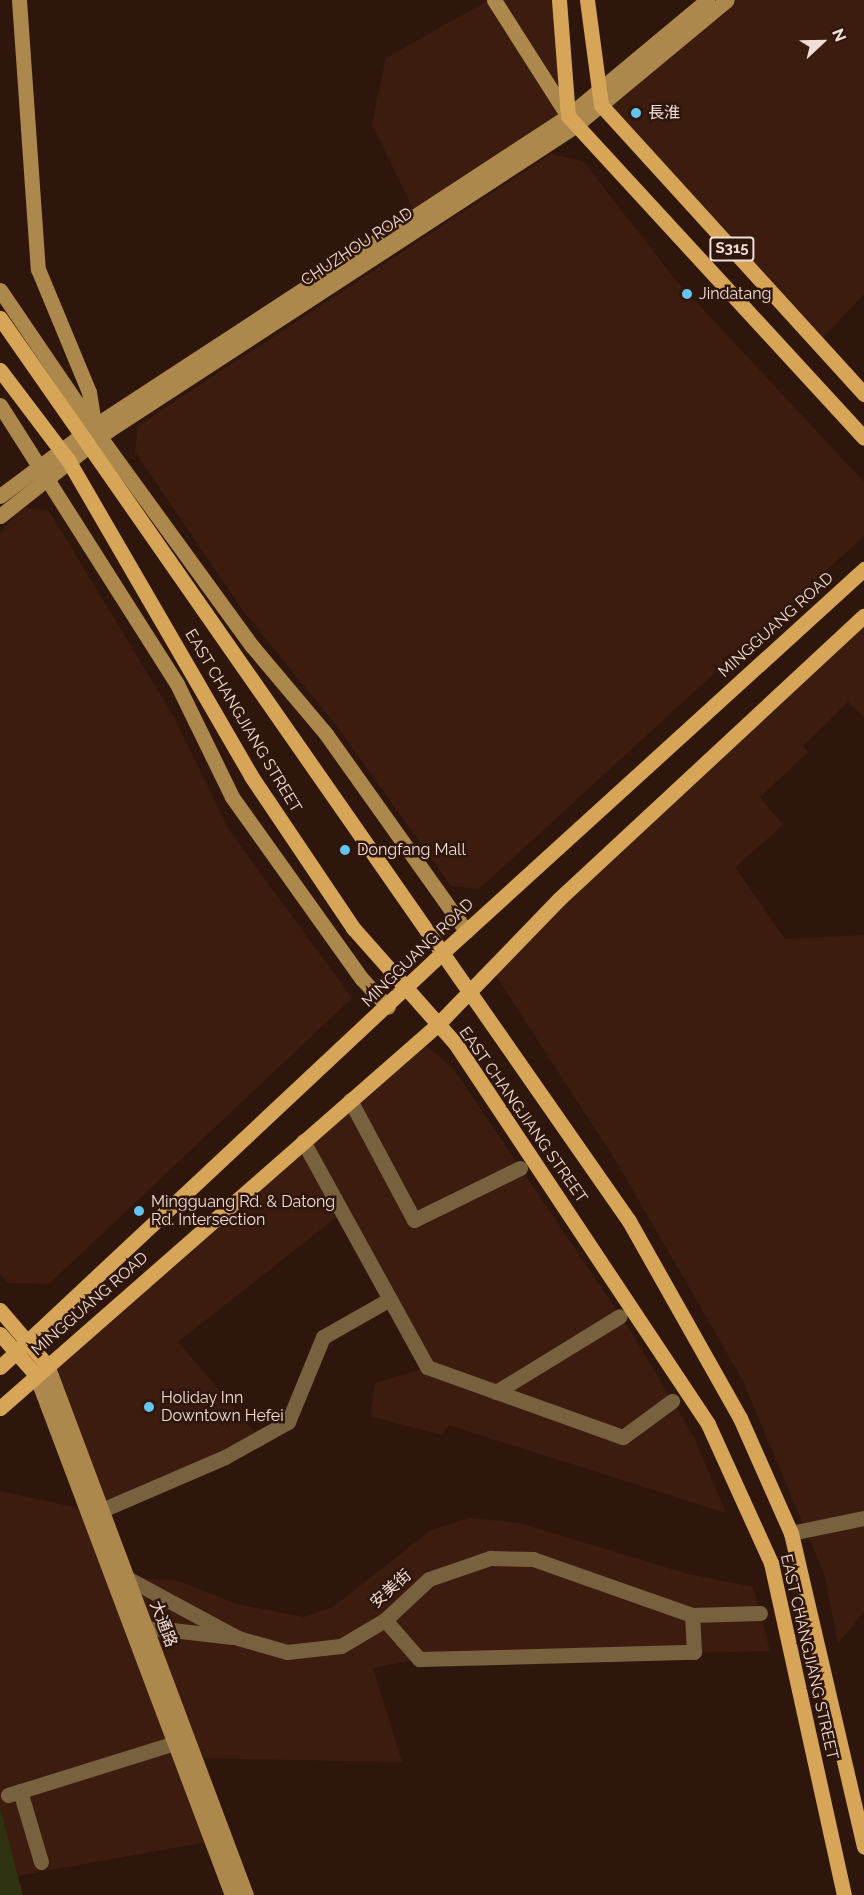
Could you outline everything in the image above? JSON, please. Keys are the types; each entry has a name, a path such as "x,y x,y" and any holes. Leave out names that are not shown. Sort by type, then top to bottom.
{"main road":[{"path":"559,0 571,121"},
{"path":"587,0 598,99"},
{"name":"S315","path":"598,99 864,394"},
{"name":"S315","path":"571,121 864,438"},
{"name":"EAST CHANGJIANG STREET","path":"0,318 49,391 91,436 442,953 473,990 629,1221 740,1418 791,1533 864,1847"},
{"name":"EAST CHANGJIANG STREET","path":"0,370 35,420 65,455 251,776 354,929 405,991 455,1043 708,1424 771,1563 844,1895"},
{"name":"MINGGUANG ROAD","path":"0,1367 388,1007 465,931 864,569"},
{"name":"MINGGUANG ROAD","path":"0,1408 437,1025 559,899 864,616"},
{"path":"0,1310 22,1347 42,1370"},
{"path":"0,1334 22,1347"}],"street":[{"path":"19,0 38,269 89,392 91,436"},
{"path":"494,0 571,121"},
{"name":"CHUZHOU ROAD","path":"598,99 707,0"},
{"name":"CHUZHOU ROAD","path":"0,496 44,470 91,436 571,121 727,0"},
{"path":"0,290 67,389 91,436 252,646 326,734 465,931"},
{"path":"0,405 44,470 177,684 232,796 362,979 388,1007"},
{"name":"CHUZHOU ROAD","path":"0,516 44,470"},
{"path":"350,1100 414,1220 520,1168"},
{"path":"303,1141 427,1367 623,1437 672,1401"},
{"path":"102,1510 225,1457 288,1422 323,1337 390,1299"},
{"path":"496,1392 620,1316"},
{"name":"大通路","path":"42,1370 102,1510 246,1895"},
{"name":"大通路","path":"42,1370 175,1743 232,1895"},
{"path":"791,1533 864,1518"},
{"name":"安美街","path":"127,1578 238,1638 287,1652 341,1646 385,1620 429,1579 490,1558 533,1559 692,1615 760,1613"},
{"path":"385,1620 419,1659 694,1652 692,1615"},
{"path":"146,1628 238,1638"},
{"path":"41,1862 14,1793 175,1743"}],"shaded area":[{"path":"489,0 559,0 568,116 416,215 372,124 386,58"},
{"path":"727,0 864,0 864,294 818,343 601,105"},
{"path":"551,154 583,161 674,278 864,482 864,536 479,889 451,886 336,725 244,612 135,452 138,426"},
{"path":"22,508 49,511 174,717 229,830 352,998 49,1284 8,1283 0,1274 0,533"},
{"path":"864,616 864,717 848,702 803,746 808,752 760,797 783,825 735,867 785,939 864,935 864,1611 838,1644 824,1574 742,1379 616,1161 492,970"},
{"path":"419,1040 453,1068 628,1327 694,1437 726,1513 449,1425 442,1435 370,1416 375,1383 426,1368 343,1212 178,1342 260,1438 102,1510 47,1365"},
{"path":"0,1491 87,1510 212,1841 18,1876 0,1807"},
{"path":"470,1518 519,1523 688,1574 753,1587 770,1651 419,1659 373,1668 402,1762 195,1758 127,1578 175,1580 237,1604 304,1617 333,1607 431,1530"}],"green space":[{"path":"0,1807 18,1876 23,1895 0,1895"}],"place":[{"name":"長淮","path":"636,113"},
{"name":"Jindatang","path":"687,294"},
{"name":"Dongfang Mall","path":"345,850"},
{"name":"Mingguang Rd. & Datong Rd. Intersection","path":"139,1211"},
{"name":"Holiday Inn Downtown Hefei","path":"149,1407"}]}
